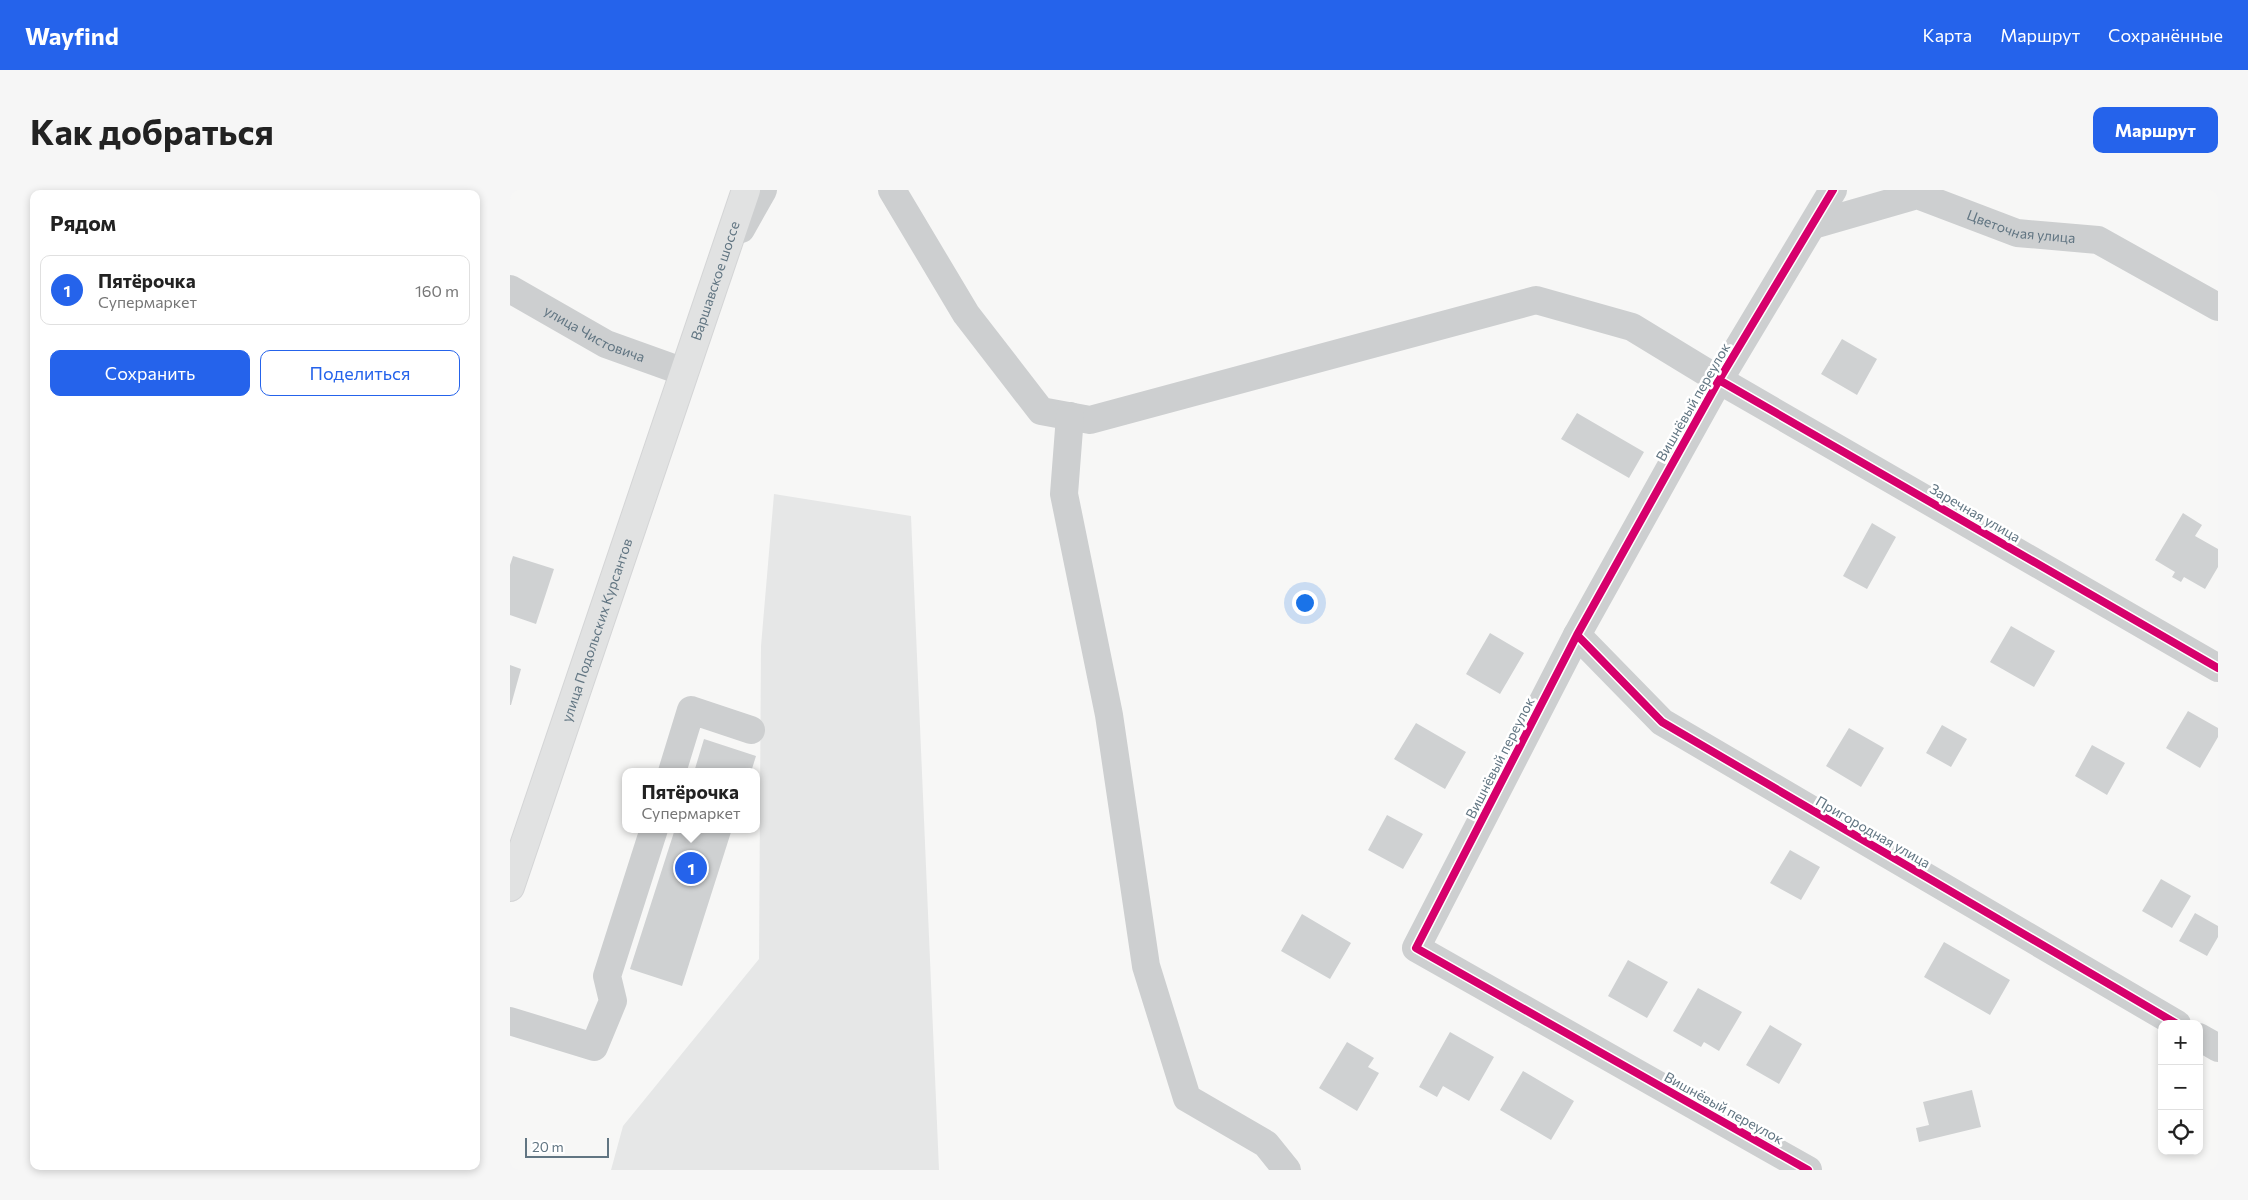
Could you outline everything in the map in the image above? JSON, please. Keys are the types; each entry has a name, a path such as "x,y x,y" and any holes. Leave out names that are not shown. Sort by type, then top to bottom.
{"main road":[{"name":"Варшавское шоссе","path":"684,372 746,190"},
{"name":"улица Подольских Курсантов","path":"511,882 684,372"}],"street":[{"path":"721,263 763,190"},
{"name":"Заречная улица","path":"892,190 966,314 1041,411 1090,420 1536,300 1632,327 1719,380 2218,668"},
{"name":"Вишнёвый переулок","path":"1808,1170 1416,948 1577,635 1719,380 1833,190"},
{"name":"Цветочная улица","path":"1813,225 1917,195 2017,233 2098,240 2218,307"},
{"name":"улица Чистовича","path":"510,289 606,344 684,372"},
{"path":"1070,416 1064,494 1109,715 1146,966 1187,1098 1266,1144 1287,1170"},
{"name":"Пригородная улица","path":"1577,635 1662,722 2170,1020"},
{"path":"673,768 691,710 752,730"},
{"path":"510,1021 594,1048 613,1001 607,976 653,833"},
{"path":"2203,1039 2218,1048"}],"shaded area":[{"path":"774,494 911,516 939,1170 611,1170 623,1126 759,959 761,646"}],"building":[{"path":"1842,339 1877,359 1857,395 1821,374"},
{"path":"1577,413 1644,452 1629,478 1561,439"},
{"path":"2183,513 2202,525 2195,536 2218,549 2218,567 2205,589 2184,577 2181,582 2172,577 2175,572 2155,560"},
{"path":"1872,523 1896,537 1867,589 1843,576"},
{"path":"513,556 554,569 536,624 510,615 510,565"},
{"path":"2011,626 2055,651 2034,687 1990,662"},
{"path":"1490,633 1524,653 1500,694 1466,674"},
{"path":"510,665 521,669 511,705 510,705"},
{"path":"2188,711 2218,728 2218,737 2200,768 2166,748"},
{"path":"1416,723 1466,752 1445,789 1394,759"},
{"path":"1942,725 1967,739 1951,767 1926,753"},
{"path":"1849,728 1884,748 1861,787 1826,766"},
{"path":"704,739 756,756 752,768 695,768"},
{"path":"2092,745 2125,763 2107,795 2075,776"},
{"path":"1387,815 1423,834 1403,869 1368,850"},
{"path":"674,833 731,833 682,986 630,969"},
{"path":"1790,850 1820,867 1801,900 1770,883"},
{"path":"2161,879 2191,896 2172,928 2142,911"},
{"path":"2195,913 2218,926 2218,937 2207,956 2179,941"},
{"path":"1302,914 1351,943 1330,979 1281,951"},
{"path":"1944,942 2010,980 1990,1015 1924,977"},
{"path":"1628,960 1668,982 1647,1018 1608,996"},
{"path":"1698,988 1742,1012 1719,1051 1704,1042 1701,1047 1673,1031"},
{"path":"1770,1025 1802,1044 1779,1084 1746,1065"},
{"path":"1450,1032 1494,1057 1469,1101 1443,1086 1437,1097 1419,1087"},
{"path":"1347,1042 1374,1058 1368,1067 1379,1073 1357,1111 1319,1088"},
{"path":"1523,1071 1574,1101 1551,1140 1500,1110"},
{"path":"1972,1090 1981,1127 1919,1142 1916,1128 1929,1125 1923,1102"}],"cycle path":[{"path":"1808,1170 1416,948 1577,635 1719,380 1833,190"},
{"path":"1719,380 2218,668"},
{"path":"1577,635 1662,722 2170,1020"}],"place":[{"name":"Пятёрочка","path":"691,868"}]}
